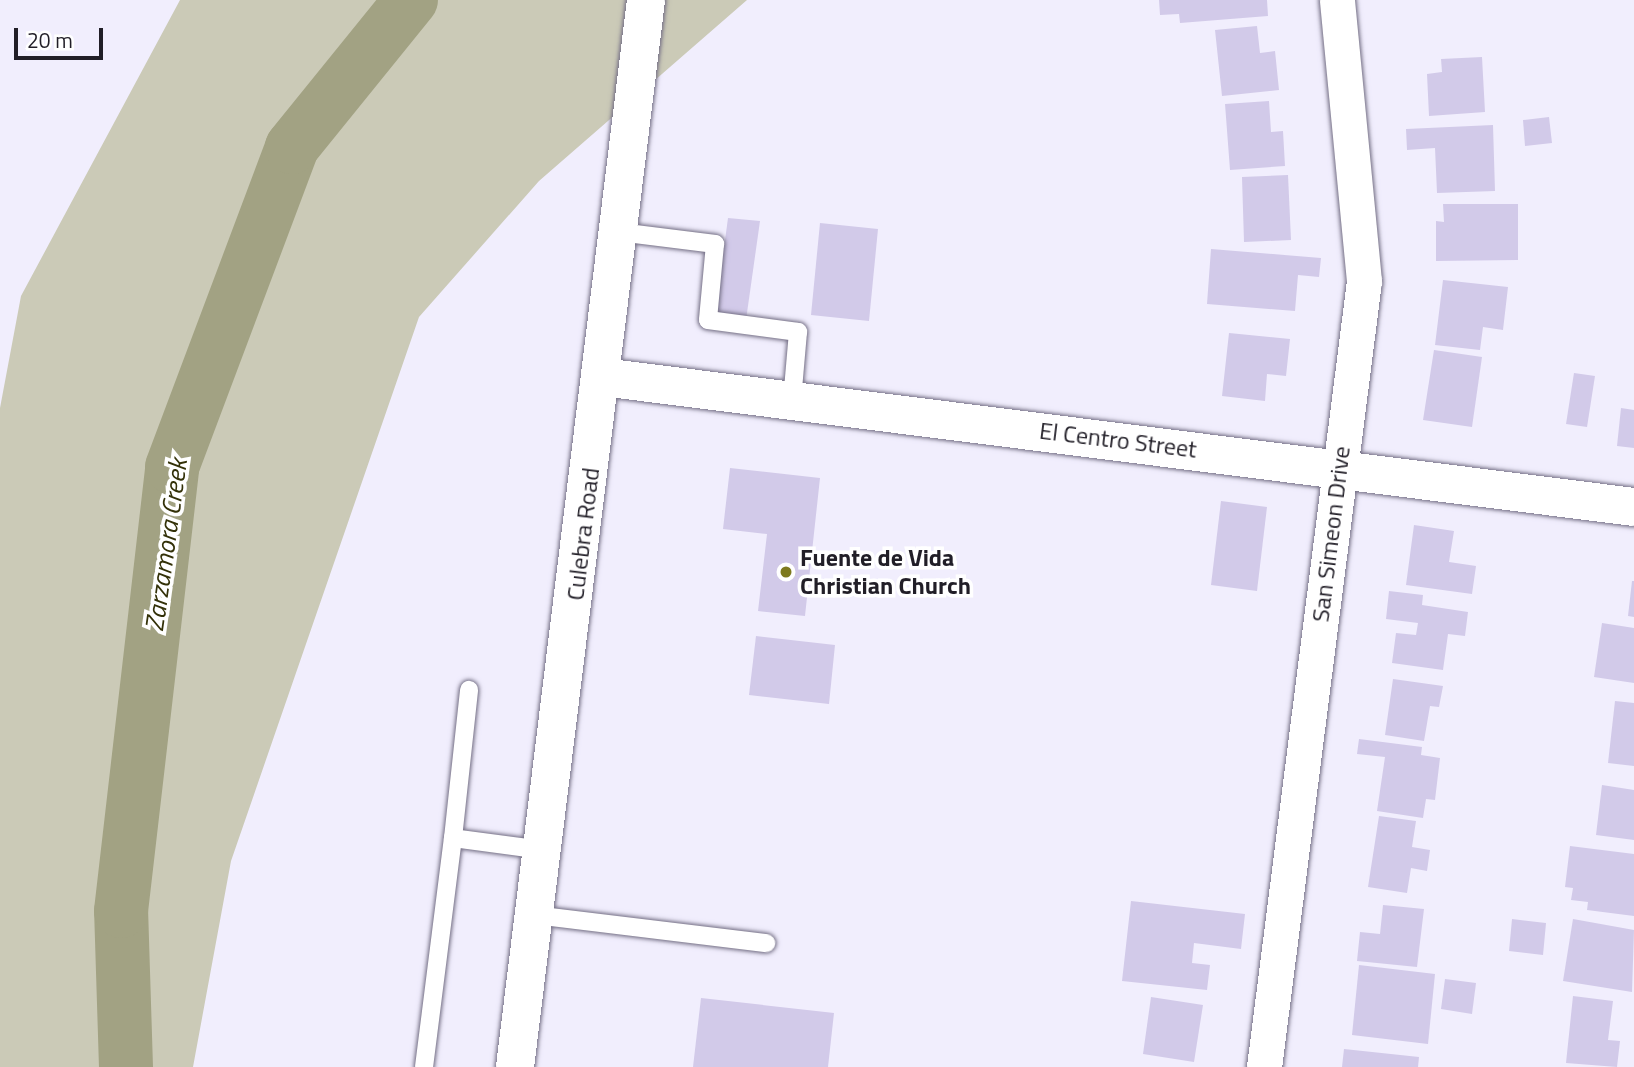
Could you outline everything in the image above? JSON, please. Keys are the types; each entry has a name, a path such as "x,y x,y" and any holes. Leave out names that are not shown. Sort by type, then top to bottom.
{"main road":[{"name":"Culebra Road","path":"515,1067 602,377 646,0"},
{"name":"El Centro Street","path":"602,377 1339,467 1634,507"}],"street":[{"name":"San Simeon Drive","path":"1264,1067 1364,281 1337,0"}],"lane":[{"path":"619,232 715,244 708,320 798,332 792,400"},
{"path":"424,1067 469,690"},
{"path":"453,838 543,850"},
{"path":"534,915 766,943"}],"green space":[{"path":"180,0 747,0 539,181 419,317 231,861 193,1067 0,1067 0,408 21,296"}],"building":[{"path":"1159,0 1267,0 1268,16 1180,23 1179,14 1160,15"},
{"path":"1257,26 1260,53 1275,51 1279,90 1222,96 1215,30"},
{"path":"1482,57 1485,112 1429,116 1427,74 1442,72 1441,59"},
{"path":"1269,101 1271,132 1283,131 1285,166 1230,170 1225,104"},
{"path":"1549,117 1552,143 1525,146 1523,120"},
{"path":"1493,125 1495,191 1437,193 1435,148 1407,150 1406,129"},
{"path":"1288,175 1291,240 1244,242 1242,177"},
{"path":"1443,204 1518,204 1518,260 1436,261 1436,221 1444,222"},
{"path":"728,218 760,221 746,320 715,315"},
{"path":"820,223 878,229 869,321 811,315"},
{"path":"1211,249 1321,258 1319,277 1298,275 1295,311 1207,304"},
{"path":"1443,280 1508,287 1503,330 1483,327 1480,350 1435,345"},
{"path":"1229,333 1290,339 1286,376 1267,374 1265,401 1222,396"},
{"path":"1434,350 1482,357 1472,427 1423,420"},
{"path":"1574,373 1595,376 1587,427 1566,424"},
{"path":"1621,408 1634,410 1634,448 1617,446"},
{"name":"Fuente de Vida Christian Church","path":"730,468 820,478 805,616 758,611 767,534 723,529"},
{"path":"1221,501 1267,507 1257,591 1211,585"},
{"path":"1414,525 1454,531 1449,562 1476,566 1472,594 1406,585"},
{"path":"1634,581 1634,617 1628,616"},
{"path":"1389,591 1423,595 1422,605 1468,612 1465,636 1448,634 1443,670 1392,663 1396,633 1416,635 1418,623 1386,619"},
{"path":"1602,623 1634,628 1634,683 1594,677"},
{"path":"756,636 835,645 829,704 749,695"},
{"path":"1393,679 1443,686 1439,707 1430,706 1424,741 1385,735"},
{"path":"1615,701 1634,703 1634,766 1608,763"},
{"path":"1359,739 1422,747 1421,755 1440,758 1435,800 1426,799 1423,818 1377,811 1385,757 1357,754"},
{"path":"1602,785 1634,790 1634,840 1596,835"},
{"path":"1379,816 1416,821 1412,847 1430,850 1427,871 1411,868 1407,893 1368,887"},
{"path":"1570,846 1634,854 1634,916 1587,910 1588,902 1571,900 1573,888 1565,887"},
{"path":"1131,901 1245,914 1241,949 1194,943 1192,963 1210,965 1207,990 1122,981"},
{"path":"1383,905 1424,909 1417,967 1357,961 1360,932 1380,934"},
{"path":"1512,919 1546,923 1543,955 1509,951"},
{"path":"1573,919 1634,930 1632,992 1563,981"},
{"path":"1359,965 1435,974 1428,1044 1352,1035"},
{"path":"1445,979 1476,983 1472,1014 1441,1009"},
{"path":"1573,996 1613,1001 1608,1040 1620,1041 1617,1067 1566,1063"},
{"path":"1151,997 1203,1005 1194,1062 1143,1054"},
{"path":"701,998 834,1013 828,1067 693,1067"},
{"path":"1344,1049 1419,1057 1418,1067 1342,1067"}],"waterway":[{"name":"Zarzamora Creek","path":"126,1067 121,911 172,467 292,147 411,0"}],"place":[{"name":"Fuente de Vida Christian Church","path":"786,572"}]}
